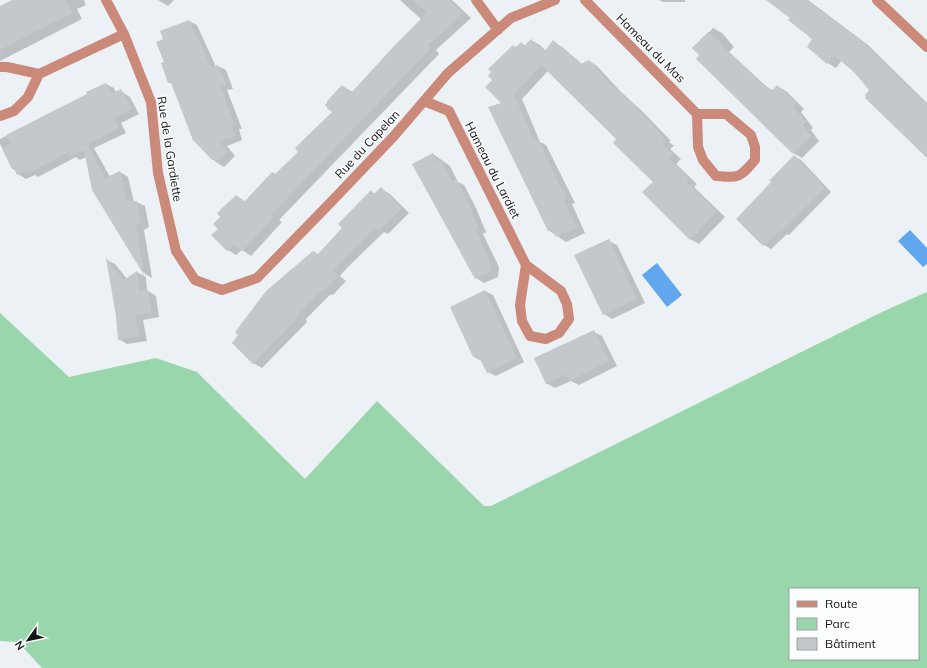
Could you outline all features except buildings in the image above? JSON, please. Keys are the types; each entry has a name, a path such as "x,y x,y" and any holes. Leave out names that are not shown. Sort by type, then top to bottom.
{"street":[{"name":"Rue de la Gardiette","path":"106,0 124,34 151,102 158,173 176,251 195,280"},
{"path":"476,0 498,30"},
{"name":"Rue du Capelan","path":"195,280 222,290 257,278 394,136 448,73 511,18 555,0"},
{"name":"Hameau du Mas","path":"585,0 697,114"},
{"path":"877,0 927,47"},
{"path":"0,67 7,67 39,74 124,34"},
{"path":"0,116 14,111 28,97 39,74"},
{"name":"Hameau du Lardiet","path":"424,101 449,111 526,265 561,291 567,304 569,319 559,333 546,340 530,336 522,321 520,305 526,265"},
{"path":"697,114 726,114 751,135 755,148 755,160 742,175 729,177 716,176 703,160 698,147 697,114"}],"green space":[{"path":"927,292 927,668 42,668 18,642 0,641 0,313 69,377 156,358 197,372 305,479 377,401 484,506 491,506 884,311"}],"water":[{"path":"910,230 927,248 927,264 923,267 898,241"},
{"path":"657,263 682,295 667,307 642,275"}]}
